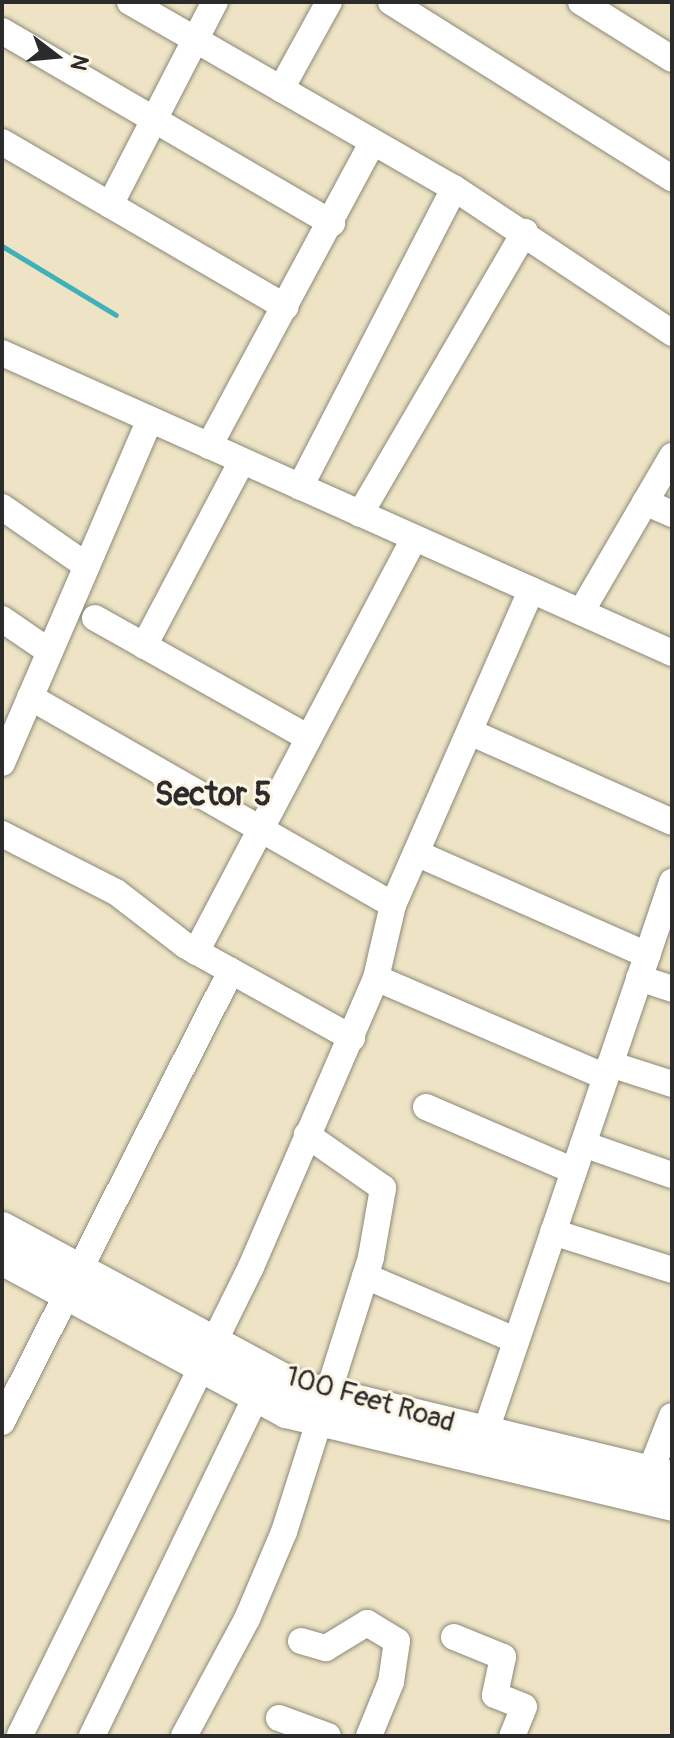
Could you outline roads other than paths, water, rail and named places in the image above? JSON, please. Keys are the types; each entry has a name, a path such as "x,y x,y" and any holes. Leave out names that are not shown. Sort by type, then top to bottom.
{"main road":[{"name":"100 Feet Road","path":"2,1228 76,1283 262,1384 286,1412 321,1406 481,1445 654,1482 672,1505"},
{"name":"100 Feet Road","path":"2,1259 76,1283"}],"street":[{"path":"130,2 454,188 525,232 672,333"},
{"path":"110,205 193,39 215,2"},
{"path":"281,89 329,2"},
{"path":"391,2 672,178"},
{"path":"581,2 672,59"},
{"path":"2,31 332,223"},
{"path":"2,142 285,307"},
{"path":"209,446 373,142"},
{"path":"300,487 454,188"},
{"path":"360,514 525,232"},
{"path":"2,353 672,653"},
{"path":"2,763 8,730 30,697 150,420"},
{"path":"581,612 672,456"},
{"path":"144,646 242,461"},
{"path":"645,502 672,514"},
{"path":"2,507 87,566"},
{"path":"196,952 414,538"},
{"path":"2,1729 21,1736 206,1353 251,1267 376,978 393,905 531,590"},
{"path":"95,618 309,738"},
{"path":"2,619 50,652"},
{"path":"30,697 393,905"},
{"path":"470,732 672,822"},
{"path":"2,834 116,892 196,952 352,1038"},
{"path":"416,853 643,966 672,989"},
{"path":"481,1445 670,894"},
{"path":"2,1422 76,1283 231,971"},
{"path":"376,978 608,1071 672,1084"},
{"path":"426,1107 574,1171"},
{"path":"184,1736 247,1619 284,1532 321,1406 365,1276 383,1188 307,1135"},
{"path":"583,1144 672,1175"},
{"path":"553,1232 672,1270"},
{"path":"365,1276 506,1336"},
{"path":"92,1736 262,1384"},
{"path":"654,1482 672,1416"},
{"path":"301,1641 326,1648 367,1623 397,1641 391,1682 369,1736"},
{"path":"454,1637 503,1657 495,1695 524,1707 512,1736"},
{"path":"279,1718 328,1736"}],"waterway":[{"path":"2,246 116,315"}],"district":[{"name":"Sector 5","path":"213,795"}]}
